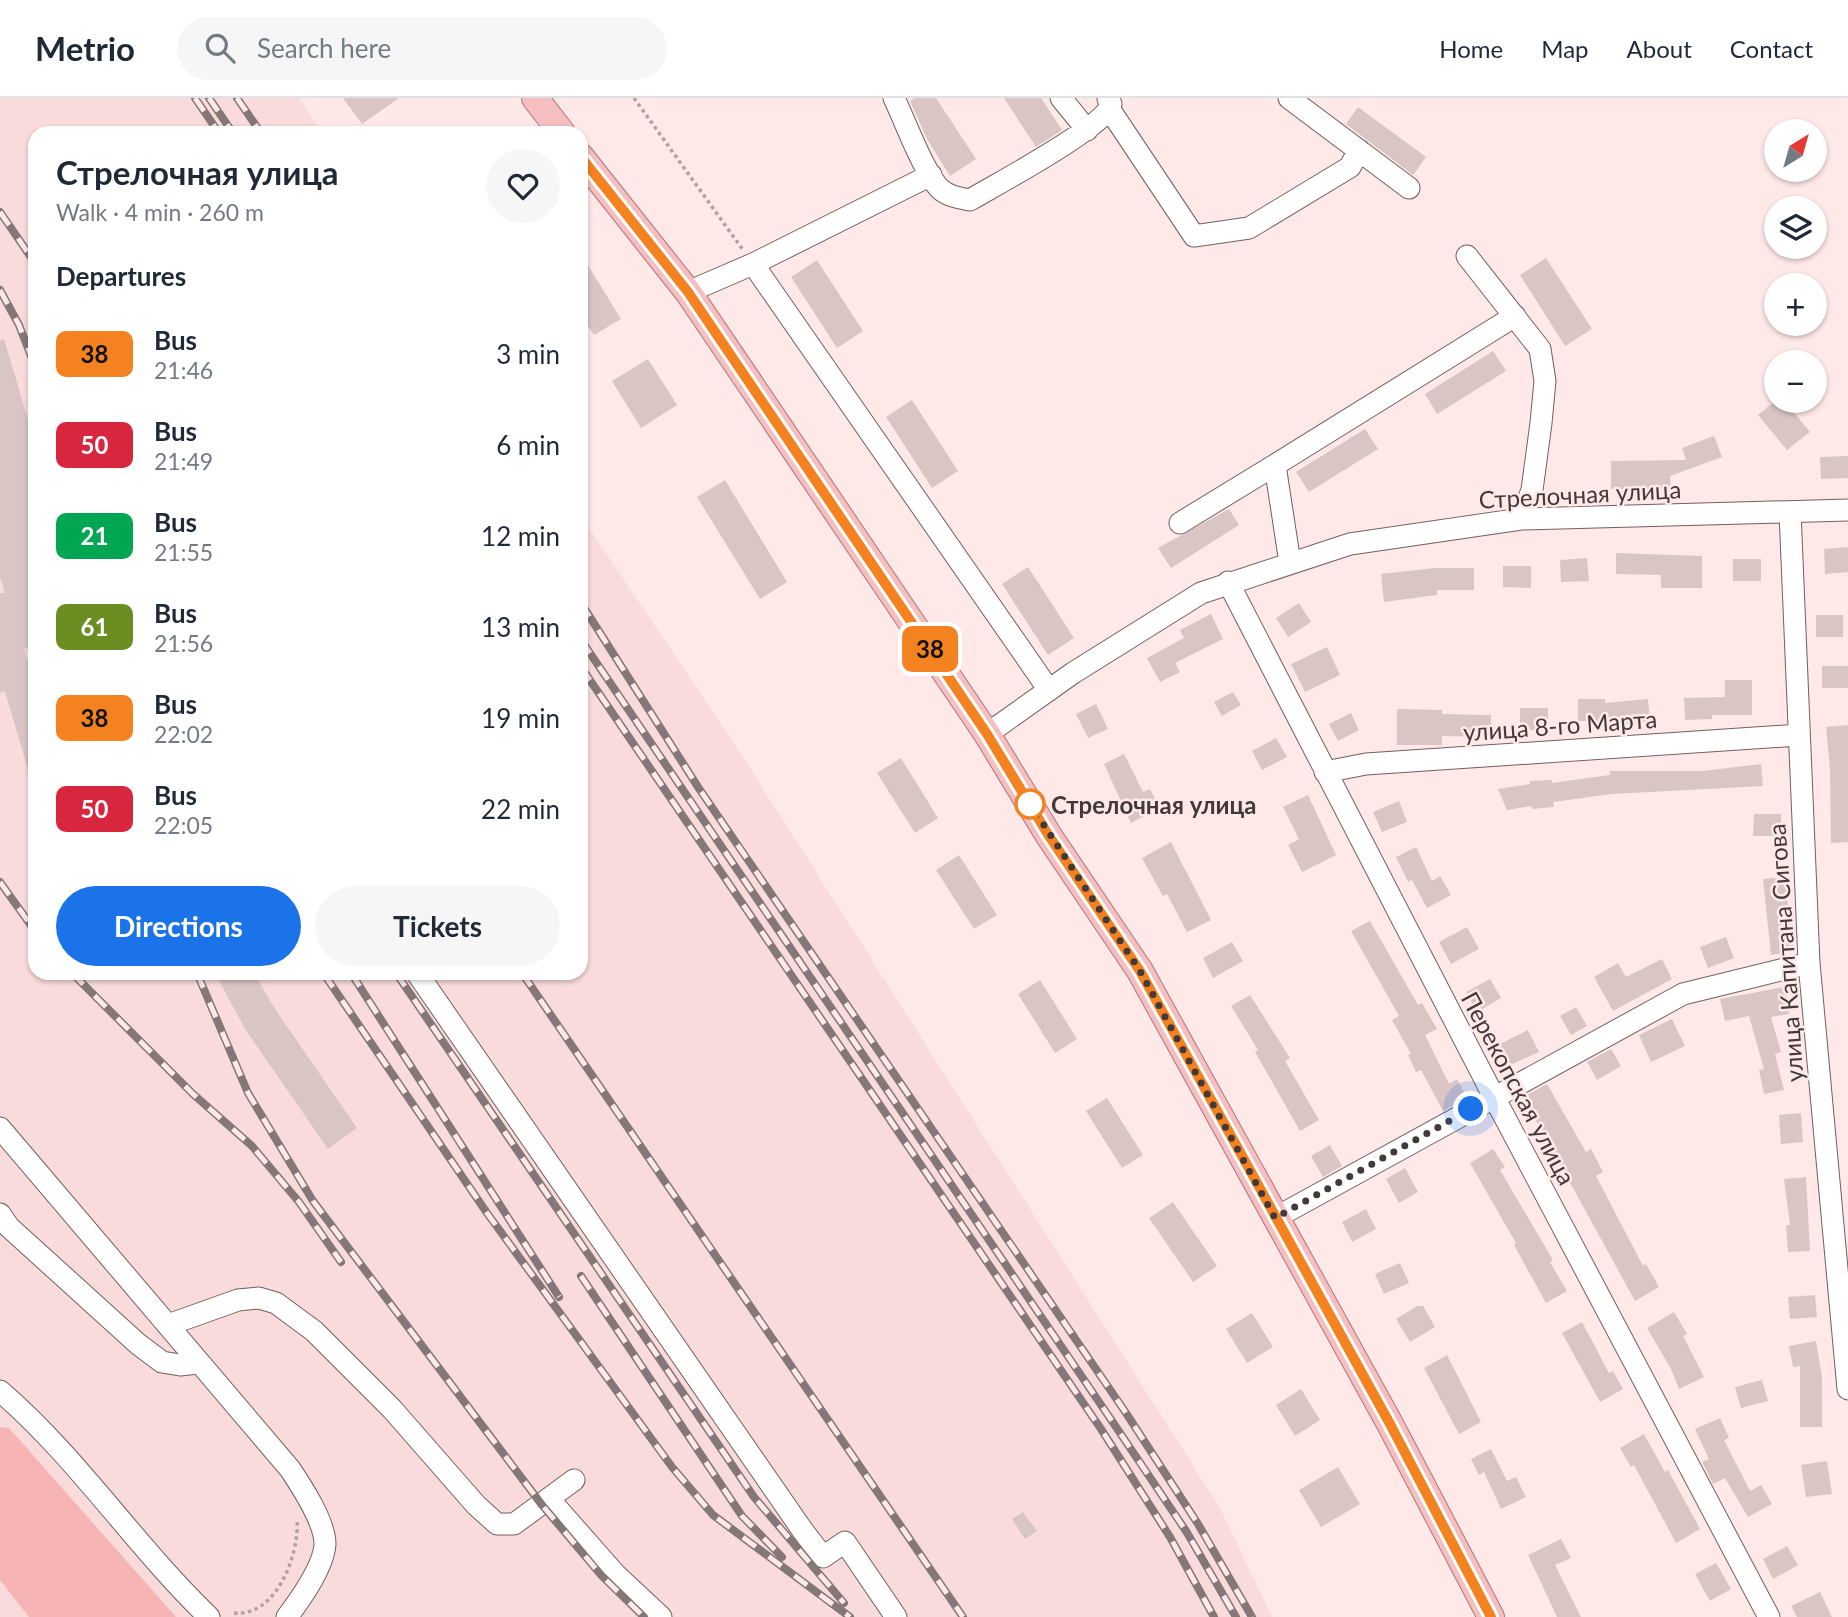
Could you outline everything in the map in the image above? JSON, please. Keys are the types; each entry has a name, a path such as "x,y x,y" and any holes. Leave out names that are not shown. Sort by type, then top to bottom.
{"main road":[{"path":"535,98 557,126"},
{"path":"588,165 688,292 987,734 1049,836 1140,971 1390,1424 1491,1617"}],"street":[{"path":"894,98 940,189 970,201 1087,130 1108,104 1194,236 1249,228 1350,167 1359,150"},
{"path":"1061,98 1087,130"},
{"path":"1289,98 1409,188"},
{"path":"688,292 753,264 931,175"},
{"path":"1467,256 1540,349 1545,381 1532,490 1521,520"},
{"path":"753,264 1049,690"},
{"path":"1180,523 1515,316"},
{"path":"1275,465 1290,563"},
{"name":"Стрелочная улица","path":"987,734 1049,690 1200,593 1350,544 1521,520 1848,510"},
{"name":"улица Капитана Сигова","path":"1790,512 1809,963 1845,1324 1848,1389"},
{"name":"Перекопская улица","path":"1228,582 1494,1097 1769,1617"},
{"name":"улица 8-го Марта","path":"1325,772 1366,764 1799,736"},
{"path":"1275,1218 1683,994 1809,963"},
{"path":"422,980 803,1531 823,1557 845,1542 896,1617"},
{"path":"0,1128 290,1469 312,1503 325,1544 307,1591 287,1617"},
{"path":"0,1214 9,1227 138,1345 162,1362 180,1365 198,1363"},
{"path":"168,1325 238,1300 260,1298 276,1303 314,1331 392,1409 476,1505 497,1524 514,1524 574,1480"},
{"path":"0,1391 47,1433 86,1483 209,1617"},
{"path":"549,1499 616,1575 662,1617"}],"path":[{"path":"634,98 753,264"},
{"path":"234,1613 241,1615 263,1608 277,1595 288,1577 298,1532 296,1513"}],"shaded area":[{"path":"0,98 299,98 318,126 28,126 28,980 588,980 588,526 743,757 1220,1508 1272,1617 0,1617"},
{"path":"0,1427 9,1428 176,1617 29,1617 0,1580"}],"building":[{"path":"343,98 399,98 362,124"},
{"path":"915,98 936,98 976,159 950,176 927,139 910,101"},
{"path":"1004,98 1041,98 1062,130 1036,147"},
{"path":"1358,107 1426,157 1413,175 1346,124"},
{"path":"1546,258 1592,329 1565,346 1520,275"},
{"path":"817,260 863,331 837,348 791,277"},
{"path":"588,265 621,319 594,335 588,326"},
{"path":"4,339 28,420 28,648 24,649 28,662 28,770 5,691 0,692 0,593 5,593 0,577 0,340"},
{"path":"1493,351 1506,371 1437,414 1425,394"},
{"path":"648,359 677,405 641,428 612,381"},
{"path":"912,400 958,471 932,488 886,417"},
{"path":"1764,410 1764,413 1794,413 1810,432 1787,450 1758,415"},
{"path":"1365,429 1378,449 1309,492 1296,472"},
{"path":"1714,436 1722,457 1670,476 1671,489 1611,489 1611,461 1686,460 1682,448"},
{"path":"1848,456 1848,478 1821,479 1820,457"},
{"path":"725,480 787,582 760,599 697,497"},
{"path":"1229,509 1239,525 1171,568 1158,548"},
{"path":"1848,547 1848,572 1825,574 1824,549"},
{"path":"1616,553 1702,556 1702,588 1661,588 1661,575 1616,574"},
{"path":"1587,558 1589,581 1561,582 1560,560"},
{"path":"1733,559 1761,559 1761,581 1733,581"},
{"path":"1503,566 1531,566 1531,588 1503,587"},
{"path":"1028,567 1074,638 1048,655 1002,584"},
{"path":"1435,568 1474,568 1474,590 1437,590 1437,595 1384,602 1381,574"},
{"path":"1299,603 1311,622 1288,637 1276,618"},
{"path":"1211,614 1223,639 1175,663 1180,672 1160,682 1147,658 1184,638 1180,630"},
{"path":"1816,615 1843,615 1843,637 1816,637"},
{"path":"1327,647 1340,675 1305,692 1291,664"},
{"path":"1822,666 1848,666 1848,688 1822,688"},
{"path":"1725,680 1752,680 1752,715 1712,715 1712,719 1685,720 1684,698 1725,697"},
{"path":"1233,692 1241,705 1222,716 1214,702"},
{"path":"1578,699 1605,699 1605,703 1648,699 1650,721 1622,724 1622,721 1578,721"},
{"path":"1096,704 1108,729 1088,738 1076,714"},
{"path":"1520,708 1548,708 1548,730 1520,730"},
{"path":"1397,709 1442,710 1442,714 1491,715 1491,737 1442,736 1442,745 1397,745"},
{"path":"1351,713 1359,730 1338,741 1329,724"},
{"path":"1848,725 1848,842 1831,843 1830,769 1826,727"},
{"path":"1276,738 1287,757 1262,770 1252,751"},
{"path":"1124,754 1143,792 1150,789 1160,808 1131,823 1104,764"},
{"path":"901,758 938,818 915,833 877,773"},
{"path":"1761,764 1763,786 1612,794 1553,802 1554,807 1532,809 1531,806 1507,810 1498,789 1530,784 1530,781 1552,780 1552,783 1610,775 1610,771 1703,771"},
{"path":"1308,795 1336,855 1302,872 1288,845 1299,839 1283,807"},
{"path":"1399,801 1407,822 1382,832 1373,812"},
{"path":"1754,814 1781,814 1781,836 1753,836"},
{"path":"1171,842 1211,920 1187,932 1167,894 1163,896 1142,858"},
{"path":"1416,847 1432,881 1440,876 1451,895 1427,908 1412,880 1408,882 1396,857"},
{"path":"959,855 997,915 974,929 936,870"},
{"path":"1784,877 1794,951 1771,955 1763,879"},
{"path":"1370,921 1418,1005 1422,1003 1437,1029 1425,1035 1449,1084 1457,1079 1467,1098 1443,1111 1421,1070 1416,1072 1408,1055 1411,1054 1392,1020 1399,1016 1351,931"},
{"path":"1467,927 1479,949 1451,964 1439,942"},
{"path":"1726,937 1734,958 1708,968 1700,947"},
{"path":"1232,942 1243,961 1213,978 1203,958"},
{"path":"1662,959 1672,979 1613,1011 1594,977 1618,963 1626,977"},
{"path":"1490,979 1501,998 1477,1012 1466,992"},
{"path":"219,980 258,980 357,1128 328,1149 245,1029"},
{"path":"1040,980 1077,1039 1055,1053 1018,994"},
{"path":"1784,987 1789,1014 1771,1017 1781,1052 1775,1054 1784,1090 1764,1094 1759,1070 1764,1069 1749,1016 1725,1021 1720,999"},
{"path":"1250,995 1290,1058 1285,1061 1319,1120 1300,1131 1255,1052 1258,1050 1231,1006"},
{"path":"1576,1007 1587,1026 1571,1035 1560,1016"},
{"path":"1672,1019 1685,1046 1651,1062 1639,1035"},
{"path":"1528,1030 1539,1052 1508,1066 1498,1045"},
{"path":"1611,1049 1621,1066 1597,1080 1587,1062"},
{"path":"1547,1084 1586,1152 1591,1149 1603,1172 1596,1176 1643,1266 1646,1264 1659,1287 1635,1301 1523,1097"},
{"path":"1107,1098 1143,1155 1122,1168 1086,1111"},
{"path":"1801,1113 1803,1142 1781,1144 1779,1115"},
{"path":"1330,1145 1342,1166 1323,1177 1311,1156"},
{"path":"1493,1149 1505,1167 1500,1170 1553,1260 1550,1262 1567,1291 1546,1303 1514,1245 1516,1243 1470,1163"},
{"path":"1405,1168 1418,1192 1399,1203 1386,1179"},
{"path":"1806,1177 1810,1251 1788,1252 1786,1225 1790,1225 1784,1179"},
{"path":"1173,1202 1217,1266 1193,1282 1149,1218"},
{"path":"1366,1209 1376,1229 1352,1242 1342,1222"},
{"path":"1400,1263 1409,1283 1384,1294 1375,1274"},
{"path":"1815,1295 1817,1317 1790,1319 1788,1297"},
{"path":"1417,1306 1423,1306 1435,1327 1410,1342 1396,1319"},
{"path":"1674,1312 1687,1334 1683,1336 1704,1377 1679,1389 1671,1369 1647,1328"},
{"path":"1252,1313 1273,1347 1247,1363 1226,1329"},
{"path":"1582,1322 1609,1373 1613,1371 1623,1389 1600,1402 1562,1333"},
{"path":"1816,1341 1822,1377 1822,1427 1800,1427 1800,1366 1793,1367 1789,1346"},
{"path":"1447,1355 1481,1422 1459,1434 1424,1368"},
{"path":"1762,1380 1768,1401 1741,1408 1735,1387"},
{"path":"1301,1389 1320,1420 1295,1436 1276,1405"},
{"path":"1720,1418 1729,1438 1724,1440 1750,1491 1761,1485 1772,1504 1748,1517 1725,1478 1713,1484 1702,1462 1709,1459 1695,1429"},
{"path":"1644,1434 1665,1472 1668,1470 1700,1529 1676,1543 1634,1465 1631,1467 1620,1448"},
{"path":"1491,1449 1507,1481 1516,1477 1526,1497 1501,1509 1484,1472 1479,1475 1471,1459"},
{"path":"1827,1461 1832,1494 1806,1497 1801,1465"},
{"path":"1338,1467 1360,1504 1321,1527 1299,1490"},
{"path":"1023,1512 1037,1531 1025,1539 1012,1519"},
{"path":"1561,1539 1571,1558 1555,1565 1581,1617 1557,1617 1528,1555"},
{"path":"1787,1546 1798,1565 1773,1579 1763,1559"},
{"path":"1716,1563 1731,1589 1710,1601 1695,1574"},
{"path":"1820,1592 1832,1617 1797,1617 1791,1606"}],"railway":[{"path":"195,98 214,126"},
{"path":"209,98 228,126"},
{"path":"237,98 256,126"},
{"path":"0,212 28,253"},
{"path":"0,290 28,348"},
{"path":"588,614 698,787 1126,1413 1198,1524 1252,1617"},
{"path":"588,650 1186,1531 1236,1617"},
{"path":"588,677 1101,1429 1170,1537 1214,1617"},
{"path":"0,882 28,921"},
{"path":"79,980 193,1094 252,1146 299,1202 341,1262"},
{"path":"200,980 248,1093 313,1201 542,1505 601,1575 644,1617"},
{"path":"328,980 487,1213 672,1467 713,1515 850,1617"},
{"path":"355,980 559,1297"},
{"path":"401,980 754,1497 844,1603"},
{"path":"527,980 963,1617"},
{"path":"581,1276 742,1516 782,1557"}],"bus line":[{"name":"38","path":"588,166 688,292 987,734 1049,836 1140,971 1390,1424 1491,1617"}],"place":[{"name":"Стрелочная улица","path":"1030,804"}],"route":[{"path":"1030,804 1140,971 1275,1218 1471,1109"}]}
